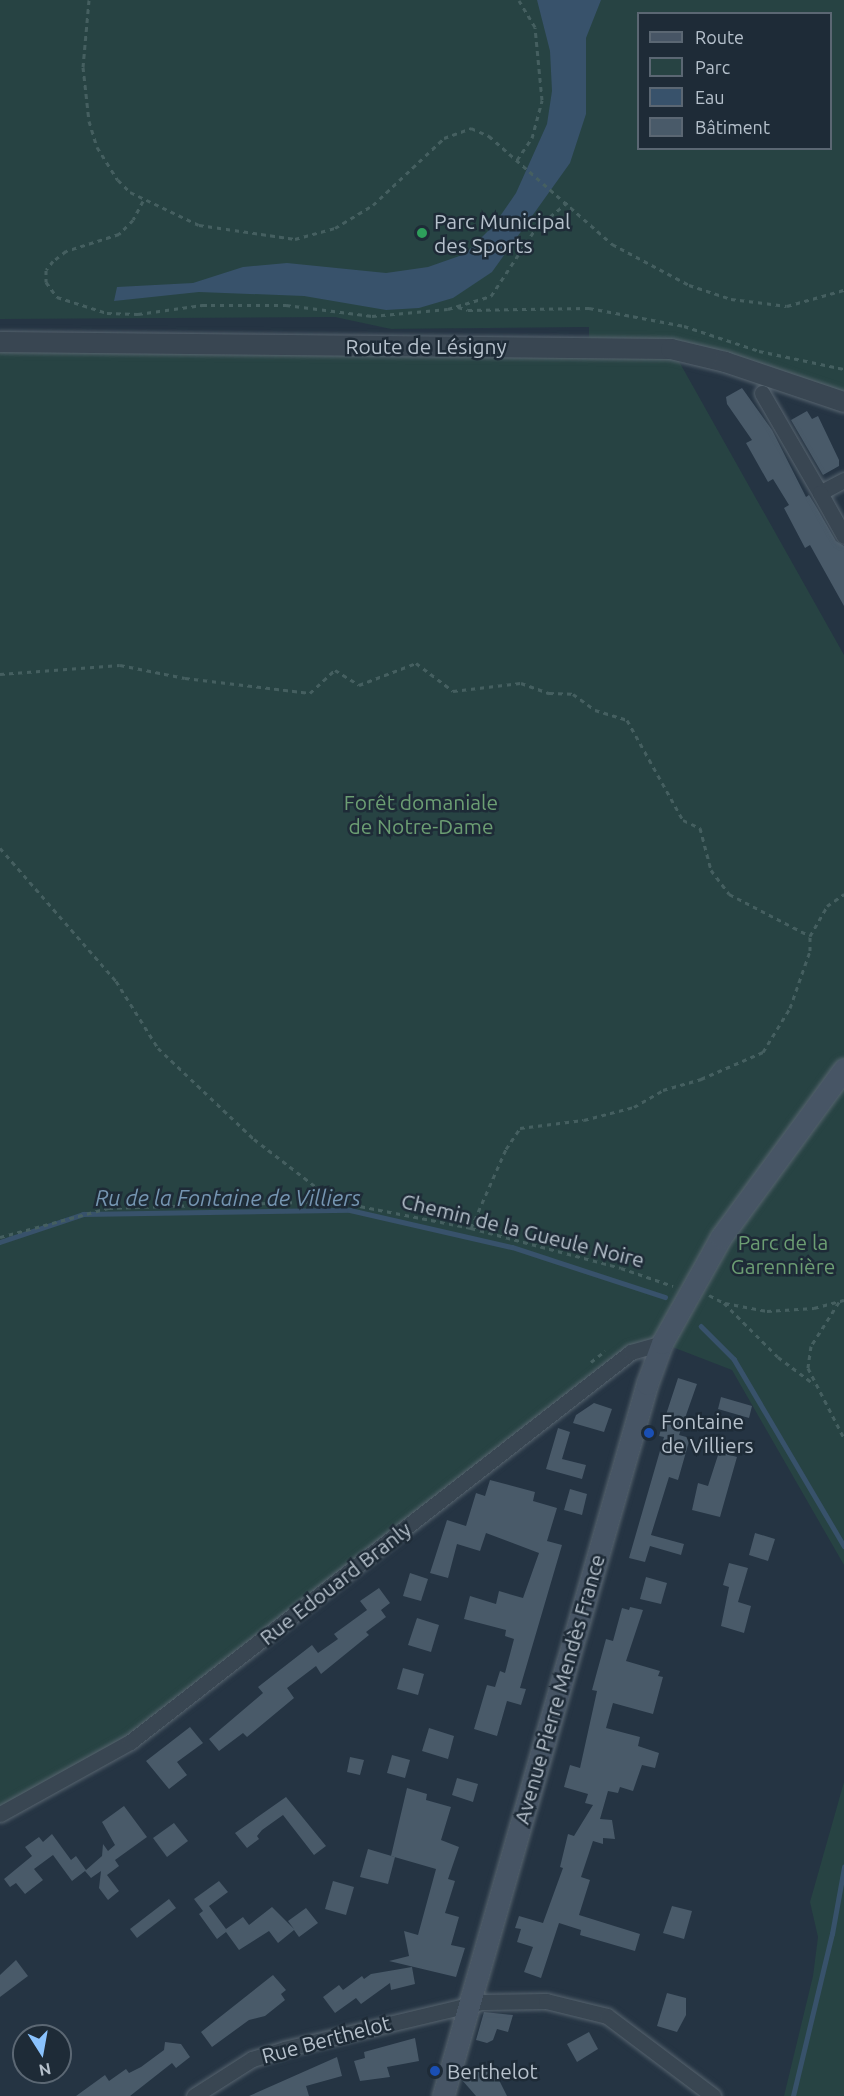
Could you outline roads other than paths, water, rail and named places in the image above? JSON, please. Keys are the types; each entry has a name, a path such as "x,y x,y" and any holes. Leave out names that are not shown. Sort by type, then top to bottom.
{"main road":[{"name":"Avenue Pierre Mendès France","path":"443,2096 662,1343 687,1286 844,1069"}],"street":[{"name":"Route de Lésigny","path":"0,342 671,349 725,362 844,402"},
{"path":"762,393 844,536"},
{"path":"820,493 844,480"},
{"name":"Rue Edouard Branly","path":"0,1814 130,1743 631,1352 662,1343"},
{"name":"Rue Berthelot","path":"194,2096 252,2059 370,2026 468,2005 546,2001 607,2016 713,2096"}],"water":[{"path":"537,0 601,0 586,38 586,114 570,163 492,272 453,298 419,308 386,310 304,296 199,292 114,301 117,287 193,283 243,267 287,263 386,273 428,267 465,254 494,225 516,193 547,124 552,91 550,51"}],"waterway":[{"name":"Ru de la Fontaine de Villiers","path":"0,1242 83,1214 350,1210 512,1247 665,1297"},
{"name":"Ru de la Fontaine de Villiers","path":"701,1326 734,1359 844,1546"},
{"name":"Ru de la Fontaine de Villiers","path":"793,2096 832,1934 844,1867"}],"place":[{"name":"Parc Municipal des Sports","path":"422,233"},
{"name":"Fontaine de Villiers","path":"649,1433"},
{"name":"Berthelot","path":"435,2071"}],"park label":[{"name":"Forêt domaniale de Notre-Dame","path":"421,814"},
{"name":"Parc de la Garennière","path":"783,1254"}]}
